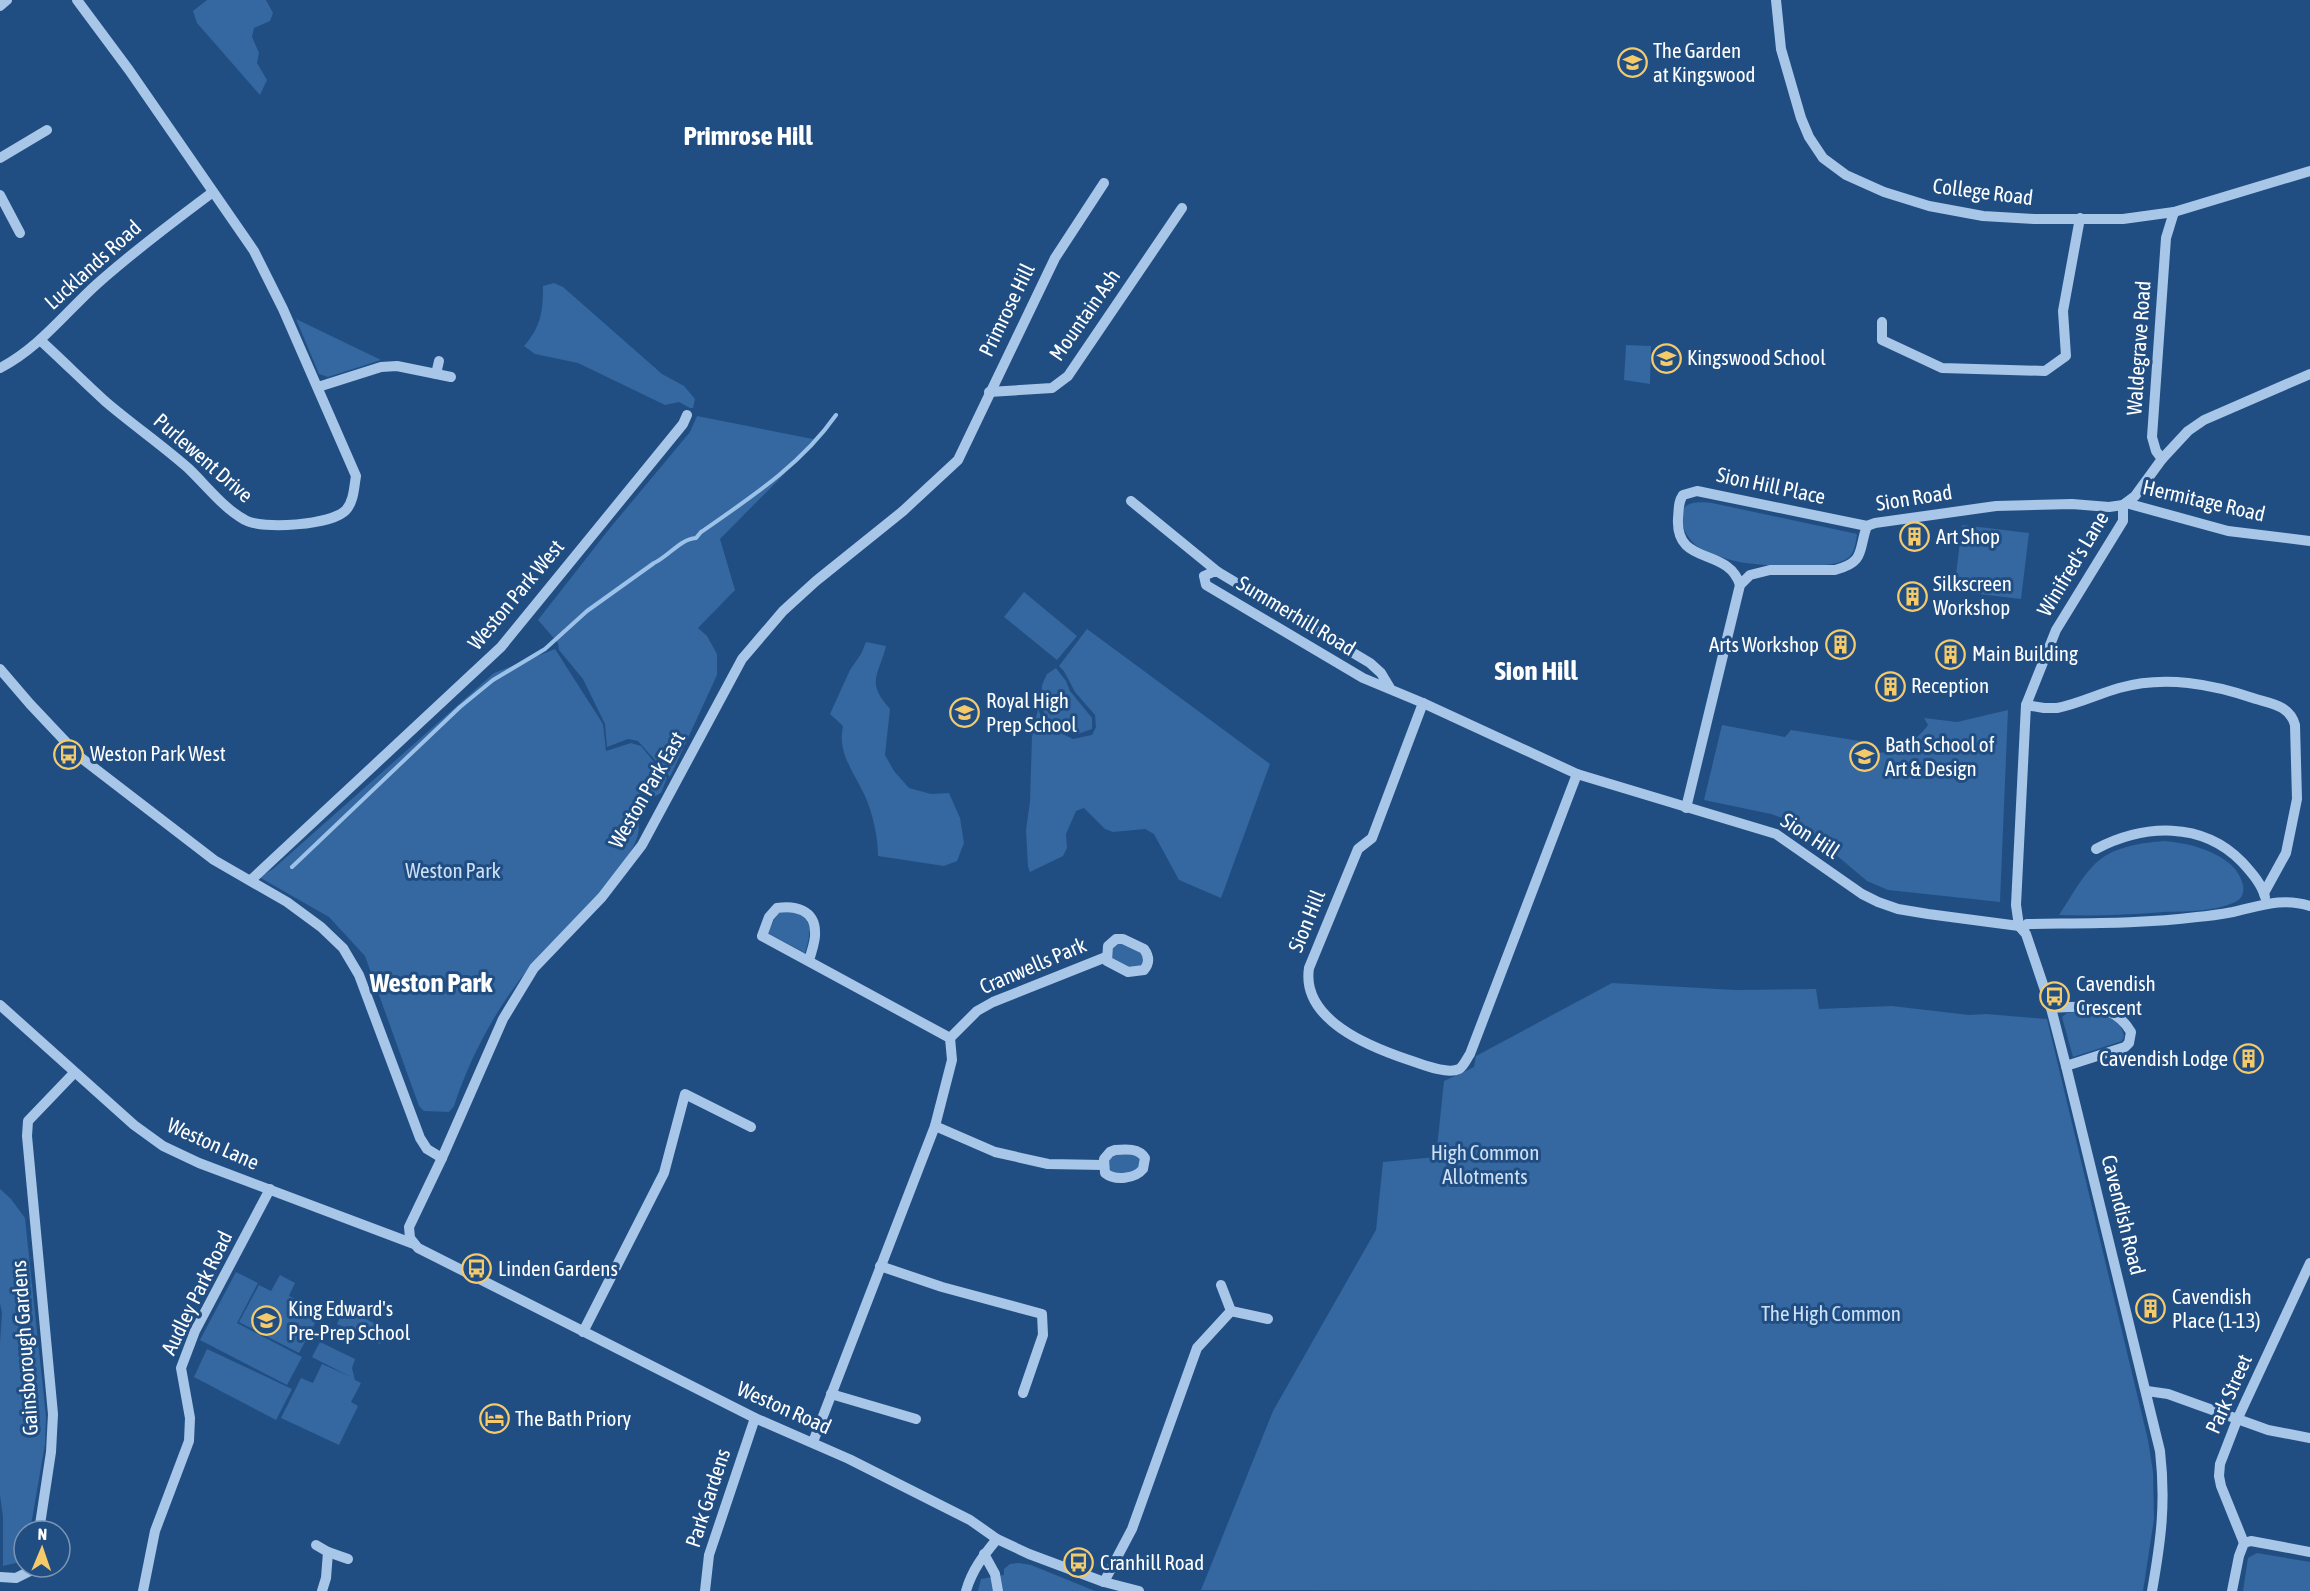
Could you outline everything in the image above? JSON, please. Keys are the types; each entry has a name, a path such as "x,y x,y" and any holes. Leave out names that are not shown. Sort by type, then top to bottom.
{"street":[{"path":"0,6 7,0"},
{"name":"Purlewent Drive","path":"40,340 106,402 187,467 231,510 245,520 258,526 273,527 333,518 346,510 354,494 356,476 283,309 254,250 77,0"},
{"name":"College Road","path":"1776,0 1781,48 1801,118 1809,137 1823,158 1846,175 1884,192 1929,206 1983,216 2034,219 2123,219 2174,212 2310,171"},
{"path":"0,158 47,130"},
{"name":"Primrose Hill","path":"958,460 1054,258 1104,183"},
{"name":"Lucklands Road","path":"0,368 40,340 98,283 213,192"},
{"path":"0,195 20,233"},
{"name":"Mountain Ash","path":"989,392 1052,388 1068,376 1182,208"},
{"name":"Waldegrave Road","path":"2162,459 2156,451 2152,437 2166,238 2174,212"},
{"path":"2154,215 2166,238"},
{"path":"1882,322 1882,340 1942,368 2045,371 2066,356 2063,311 2080,218"},
{"path":"436,374 439,361"},
{"path":"318,387 381,367 397,366 450,377"},
{"path":"2124,504 2135,496 2162,459 2188,431 2204,420 2310,374"},
{"name":"Weston Park West","path":"251,880 501,647 683,424 687,416"},
{"name":"Weston Park East","path":"416,1246 410,1238 409,1227 503,1018 534,968 602,897 642,844 742,659 783,611 816,581 903,511 958,460"},
{"name":"Sion Hill Place","path":"1740,585 1736,573 1729,566 1688,548 1681,538 1678,518 1679,501 1683,495 1690,491 1697,491 1867,526"},
{"name":"Summerhill Road","path":"1131,501 1218,572 1370,663 1381,673 1390,688"},
{"name":"Sion Road","path":"1740,585 1750,575 1770,570 1844,568 1852,563 1862,551 1867,526 1875,523 1996,506 2072,504 2109,507 2124,504"},
{"name":"Hermitage Road","path":"2124,504 2221,530 2310,541"},
{"name":"Winifred's Lane","path":"2021,928 2016,905 2026,705 2056,630 2123,521 2124,504"},
{"name":"Summerhill Road","path":"1218,572 1204,576 1206,585 1363,678 1423,703"},
{"path":"1686,808 1740,585"},
{"path":"0,669 80,757 214,860 288,902 344,948 359,975 420,1138 427,1149 442,1158"},
{"path":"2026,705 2057,708 2131,685 2148,682 2191,682 2235,692 2283,708 2292,714 2295,725 2297,799 2286,853 2265,898"},
{"name":"Sion Hill","path":"1577,774 1470,1054 1459,1069 1426,1067 1375,1048 1327,1017 1311,993 1309,968 1358,849 1372,838 1423,703 1577,774 1776,834 1862,894 1878,902 1928,915 2021,928 2027,924 2195,918 2233,912 2265,898"},
{"path":"2096,849 2110,842 2144,832 2162,830 2192,832 2209,838 2226,848 2250,871 2265,898"},
{"path":"2265,898 2310,906"},
{"path":"809,960 816,933 812,919 801,908 787,906 777,908 769,917 762,936 950,1038 952,1060 934,1126 813,1442"},
{"name":"Cavendish Road","path":"2021,928 2051,1008 2067,1066 2160,1451 2164,1505 2163,1529 2152,1591"},
{"name":"Cranwells Park","path":"950,1038 977,1011 993,1002 1106,957"},
{"name":"Weston Lane","path":"0,1005 134,1125 163,1146 198,1163 416,1246"},
{"path":"2051,1008 2106,1009 2116,1014 2131,1032 2129,1043 2125,1047 2067,1066"},
{"name":"Gainsborough Gardens","path":"41,1519 51,1452 53,1414 27,1136 28,1121 74,1073"},
{"path":"583,1332 664,1173 686,1094 751,1127"},
{"path":"934,1126 995,1152 1048,1164 1103,1166"},
{"name":"Audley Park Road","path":"143,1591 155,1531 189,1441 190,1418 181,1368 195,1331 270,1189"},
{"name":"Weston Road","path":"416,1246 755,1418 813,1442 970,1520 997,1539 1029,1554 1104,1582 1139,1591"},
{"name":"Park Street","path":"2244,1543 2219,1476 2220,1464 2237,1420 2310,1263"},
{"path":"880,1266 942,1287 1045,1309 1043,1335 1023,1393"},
{"path":"1221,1285 1231,1311"},
{"path":"1231,1311 1268,1319"},
{"path":"1104,1582 1132,1529 1197,1348 1231,1311"},
{"path":"2147,1391 2168,1394 2268,1430 2310,1438"},
{"path":"831,1394 916,1419"},
{"name":"Park Gardens","path":"705,1591 709,1555 755,1418"},
{"path":"966,1591 970,1577 984,1554 997,1539"},
{"path":"2232,1591 2244,1543 2251,1542 2310,1552"},
{"path":"316,1545 348,1559"},
{"path":"322,1591 326,1578 328,1552"},
{"path":"984,1554 995,1574 998,1591"}],"green space":[{"path":"207,0 266,0 273,13 270,21 254,28 252,37 259,53 257,63 267,80 260,95 197,23 193,11"},
{"path":"554,283 563,287 662,374 684,386 695,399 693,408 679,402 665,405 578,363 535,354 524,346 540,318 543,286"},
{"path":"296,319 381,360 328,377 319,374"},
{"path":"1626,345 1651,346 1650,384 1624,380"},
{"path":"697,416 818,440 720,539 735,590 698,628 707,636 717,654 717,675 670,777 638,741 628,739 607,747 605,724 583,679 559,650 558,643 538,620 610,528 690,432"},
{"path":"1698,502 1857,534 1854,549 1843,561 1820,566 1764,565 1725,558 1698,547 1686,534 1682,523 1682,512 1687,505"},
{"path":"1962,525 2029,533 2021,599 1954,591"},
{"path":"1024,592 1077,636 1057,660 1004,617"},
{"path":"1087,629 1270,764 1221,898 1179,880 1154,834 1145,829 1113,832 1105,829 1084,808 1076,811 1066,834 1067,848 1063,856 1030,872 1026,830 1030,802 1032,737 1038,709 1043,721 1050,728 1073,739 1092,735 1096,727 1095,715 1075,692 1059,666"},
{"path":"866,642 886,646 876,679 878,692 890,709 885,755 894,771 909,788 931,794 949,793 960,818 964,843 957,861 944,866 878,856 876,833 870,810 844,754 843,726 830,714"},
{"name":"Weston Park","path":"555,649 603,724 606,751 631,743 641,746 667,778 661,793 652,798 644,798 635,811 639,828 635,843 625,861 533,963 508,996 477,1049 454,1106 449,1112 424,1111 419,1106 365,956 329,917 259,877 273,869 494,673"},
{"path":"1056,668 1070,691 1092,718 1092,729 1075,735 1046,719 1041,702 1042,685 1047,674"},
{"path":"2008,710 2000,902 1888,890 1867,881 1809,832 1791,821 1771,814 1704,800 1722,725 1785,737 1791,730 1872,743 1871,753 1880,753 1896,750 1917,738 1928,725 1924,718 1957,722"},
{"path":"2164,841 2187,844 2211,852 2232,865 2243,885 2241,898 2229,905 2201,910 2112,915 2059,915 2084,876 2101,859 2126,847"},
{"path":"787,911 802,916 807,921 809,938 805,953 768,933 779,913"},
{"path":"1122,942 1142,952 1144,964 1136,969 1112,961 1111,949 1115,944"},
{"name":"The High Common","path":"1612,983 1735,990 1816,989 1819,1009 1892,1006 1969,1015 1986,1014 2047,1019 2148,1440 2153,1472 2154,1519 2143,1591 1201,1590 1273,1411 1376,1230 1383,1162 1436,1157 1444,1081 1474,1067 1476,1056"},
{"path":"2091,1009 2116,1021 2124,1036 2122,1041 2073,1057 2062,1017 2067,1013"},
{"path":"1116,1153 1139,1155 1142,1164 1133,1173 1111,1174 1107,1160"},
{"path":"0,1189 11,1199 25,1218 46,1417 45,1444 32,1519 12,1519 12,1564 3,1566 3,1517 0,1495 2,1313 0,1303"},
{"path":"236,1272 258,1283 237,1323 302,1357 287,1385 200,1340"},
{"path":"280,1275 295,1283 289,1296 321,1312 299,1353 239,1322 259,1285 271,1291"},
{"path":"344,1309 387,1329 380,1344 337,1324"},
{"path":"320,1342 355,1359 352,1368 355,1380 361,1383 351,1402 358,1406 339,1445 281,1418 301,1378 313,1383 322,1364 351,1377 312,1357"},
{"path":"207,1349 292,1389 276,1420 194,1377"},
{"path":"2257,1553 2310,1562 2310,1591 2243,1591 2248,1558"},
{"path":"1010,1564 1031,1565 1095,1591 978,1591 981,1579 1004,1575 1004,1569"}],"waterway":[{"path":"292,867 460,707 493,680 545,649 587,611 679,545 696,538 701,532 774,480 807,450 836,415"}],"place":[{"name":"The Garden at Kingswood","path":"1632,63"},
{"name":"Kingswood School","path":"1666,358"},
{"name":"Art Shop","path":"1915,537"},
{"name":"Silkscreen Workshop","path":"1912,596"},
{"name":"Arts Workshop","path":"1840,645"},
{"name":"Main Building","path":"1951,654"},
{"name":"Reception","path":"1890,686"},
{"name":"Royal High Prep School","path":"965,713"},
{"name":"Weston Park West","path":"69,754"},
{"name":"Bath School of Art & Design","path":"1864,757"},
{"name":"Cavendish Crescent","path":"2055,996"},
{"name":"Cavendish Lodge","path":"2249,1059"},
{"name":"Linden Gardens","path":"477,1269"},
{"name":"Cavendish Place (1-13)","path":"2151,1309"},
{"name":"King Edward's Pre-Prep School","path":"267,1321"},
{"name":"The Bath Priory","path":"494,1419"},
{"name":"Cranhill Road","path":"1079,1563"}],"district":[{"name":"Primrose Hill","path":"748,136"},
{"name":"Sion Hill","path":"1536,671"},
{"name":"Weston Park","path":"431,983"}],"park label":[{"name":"High Common Allotments","path":"1485,1165"}]}
